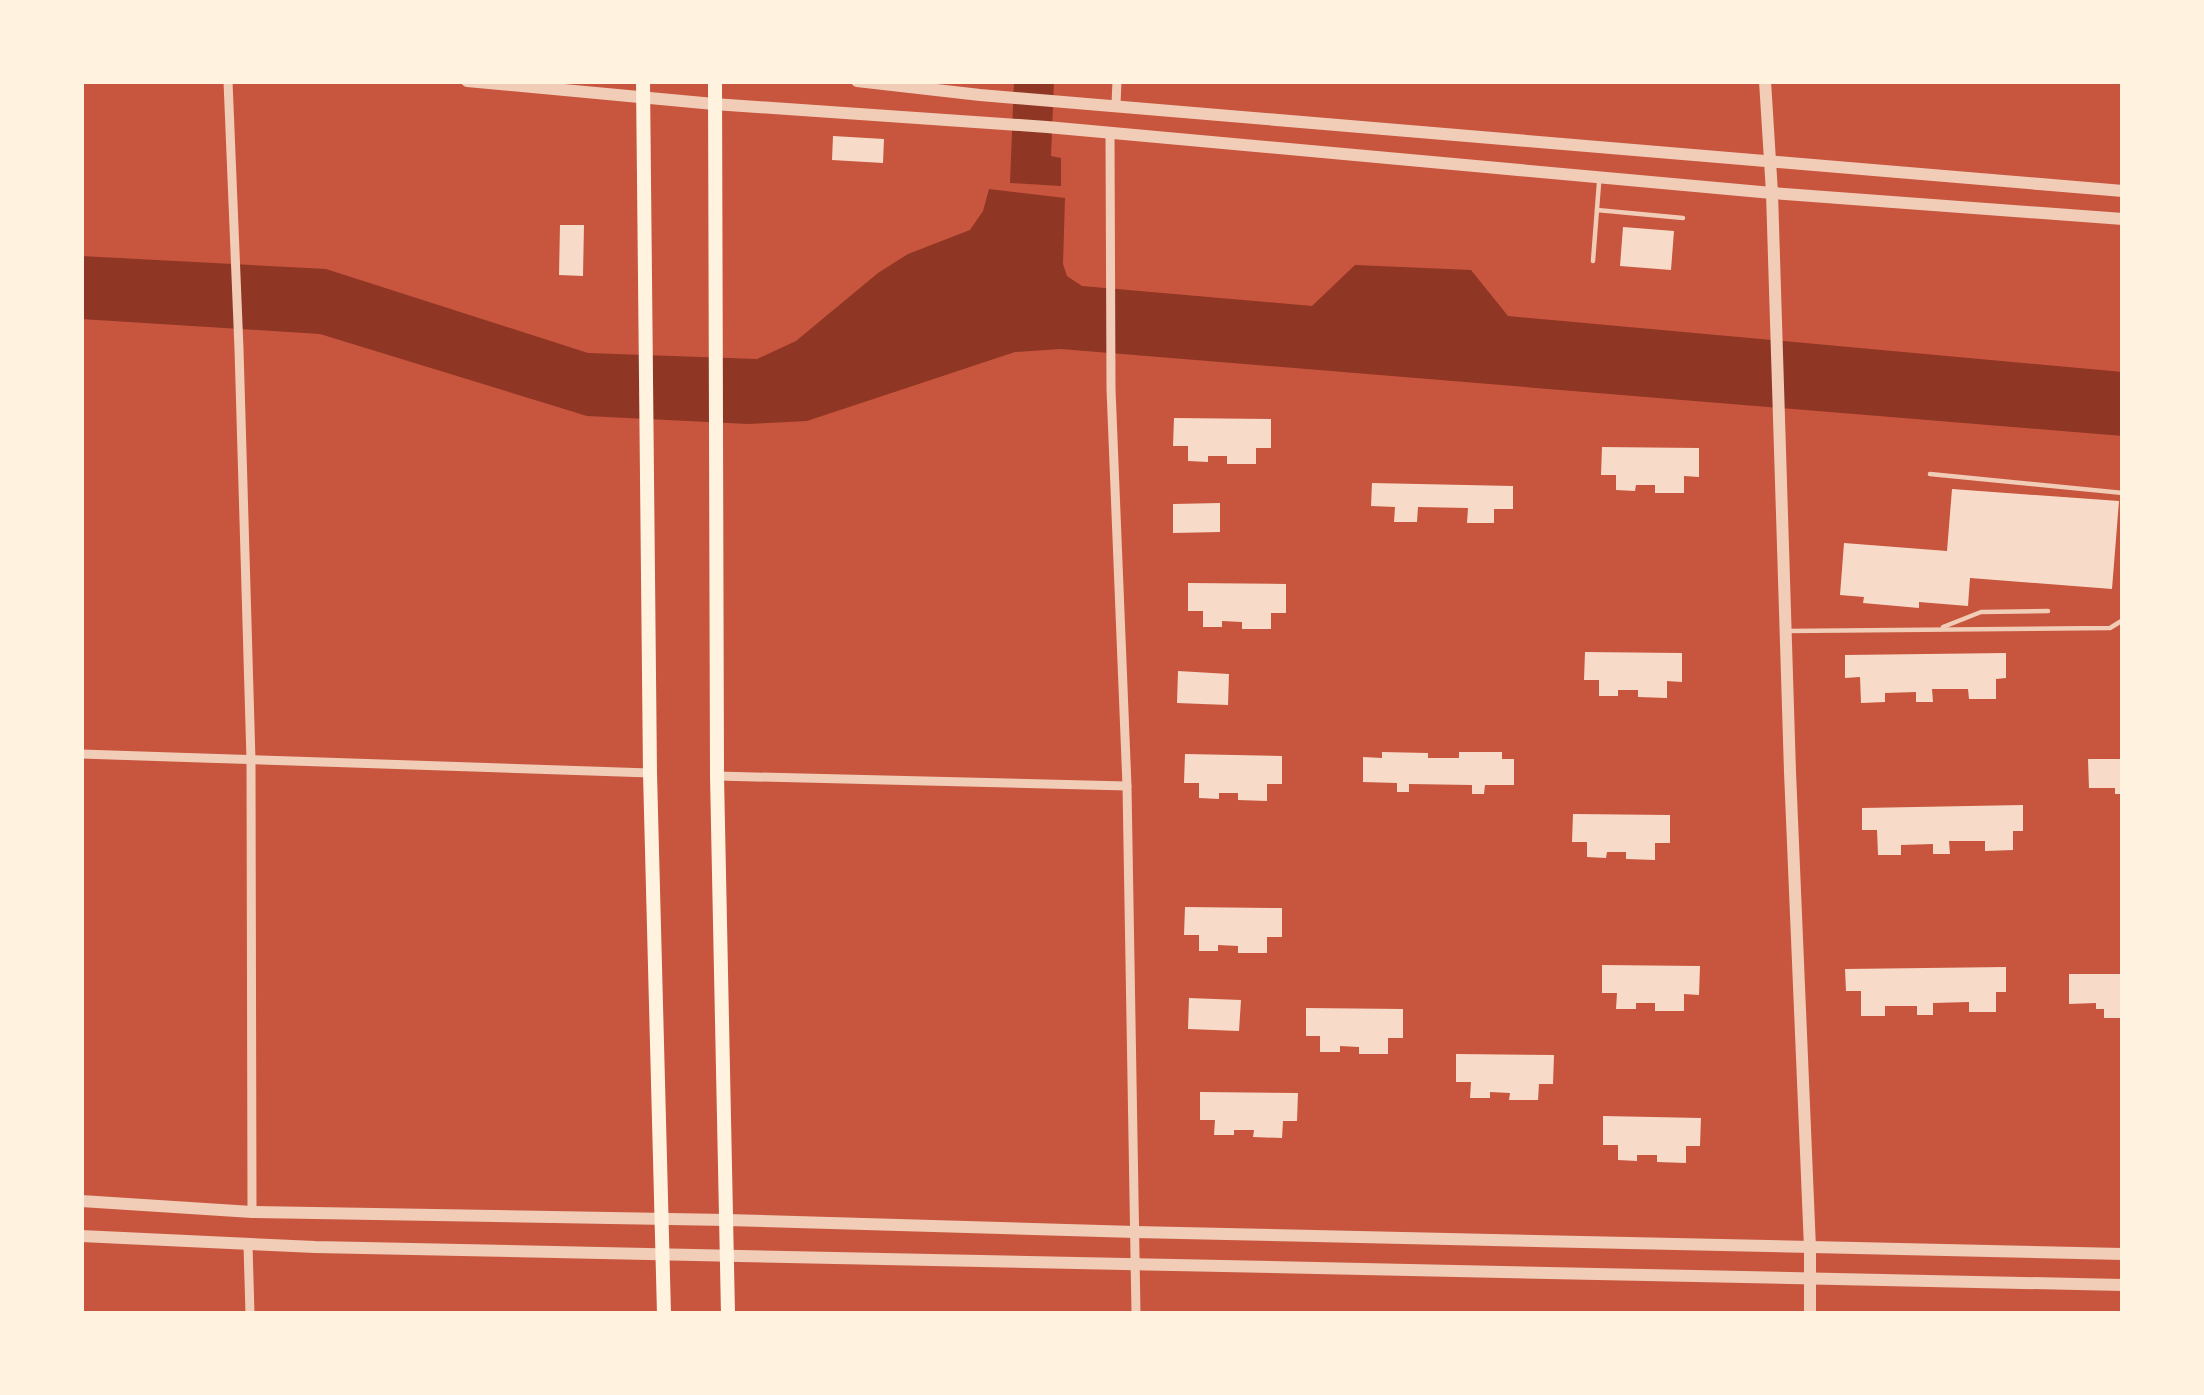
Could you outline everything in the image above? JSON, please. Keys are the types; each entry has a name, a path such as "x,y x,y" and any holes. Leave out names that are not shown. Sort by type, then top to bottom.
{"main road":[{"path":"715,81 717,776 728,1314"},
{"path":"643,89 650,773 664,1314"}],"street":[{"path":"228,81 251,760 252,1211"},
{"path":"467,81 643,89 714,104 1047,127 1772,194 2123,219"},
{"path":"857,81 2123,190"},
{"path":"1116,104 1117,81"},
{"path":"1765,81 1810,1314"},
{"path":"1110,133 1111,388 1127,786 1136,1314"},
{"path":"81,754 650,773"},
{"path":"717,776 1127,786"},
{"path":"81,1201 252,1211 2123,1254"},
{"path":"81,1236 663,1255 2123,1285"},
{"path":"248,1245 250,1314"}],"lane":[{"path":"1593,261 1599,179"},
{"path":"1597,211 1682,218"},
{"path":"1930,474 2123,493"},
{"path":"1936,629 1982,612 2048,611"},
{"path":"1787,631 2110,628 2123,620"}],"shaded area":[{"path":"1014,81 1054,81 1051,156 1061,158 1061,186 1010,183"},
{"path":"989,189 1065,198 1063,264 1067,276 1082,286 1312,306 1355,265 1471,270 1508,316 2123,372 2123,436 1061,349 1015,352 807,421 748,424 587,416 320,334 81,319 81,256 326,269 588,353 757,359 796,341 908,254 970,230 983,211"}],"building":[{"path":"833,136 884,139 883,163 832,160"},
{"path":"560,225 584,225 583,276 559,275"},
{"path":"1623,227 1674,231 1671,270 1620,266"},
{"path":"1174,418 1271,419 1271,448 1256,448 1256,464 1227,464 1227,456 1188,461 1188,446 1173,446"},
{"path":"1602,447 1699,448 1699,477 1684,476 1684,493 1655,493 1655,485 1616,490 1616,475 1601,475"},
{"path":"1372,483 1513,486 1513,509 1494,509 1494,523 1467,523 1468,508 1418,507 1417,522 1394,522 1395,507 1371,506"},
{"path":"1952,489 2119,501 2112,589 1970,578 1968,606 1919,602 1919,608 1863,603 1864,597 1840,595 1844,543 1947,551"},
{"path":"1220,503 1220,532 1173,533 1173,504"},
{"path":"1188,583 1286,584 1286,613 1271,613 1271,629 1242,629 1242,622 1222,621 1222,627 1203,627 1203,611 1188,611"},
{"path":"1585,652 1682,653 1682,682 1667,681 1667,698 1638,697 1638,690 1599,696 1599,680 1584,680"},
{"path":"2006,653 2006,678 1996,679 1996,699 1969,699 1968,689 1932,689 1933,702 1916,702 1916,692 1885,693 1885,702 1861,703 1860,677 1845,678 1845,655"},
{"path":"1178,671 1229,674 1228,705 1177,703"},
{"path":"1382,752 1459,758 1459,752 1502,752 1502,759 1514,759 1514,785 1485,785 1484,794 1472,794 1472,785 1409,784 1409,792 1397,792 1397,783 1363,782 1363,757 1382,758"},
{"path":"1185,754 1282,756 1282,784 1267,784 1267,801 1238,800 1238,793 1199,798 1199,783 1184,783"},
{"path":"2088,759 2123,759 2123,794 2115,794 2115,788 2089,788"},
{"path":"2023,805 2023,831 2013,831 2013,850 1985,851 1985,841 1949,841 1950,854 1933,854 1933,844 1901,845 1901,855 1878,855 1877,830 1862,830 1862,808"},
{"path":"1573,814 1670,815 1670,843 1655,843 1655,860 1626,859 1626,852 1587,857 1587,842 1572,842"},
{"path":"1185,907 1282,908 1282,937 1267,937 1267,953 1238,953 1238,946 1218,945 1218,951 1199,951 1199,935 1184,935"},
{"path":"1602,965 1700,966 1699,995 1684,994 1684,1011 1655,1011 1655,1003 1616,1009 1617,993 1602,993"},
{"path":"2006,967 2006,992 1996,992 1996,1012 1969,1012 1969,1002 1933,1003 1933,1015 1917,1015 1917,1006 1885,1006 1885,1016 1861,1016 1861,991 1846,991 1845,969"},
{"path":"2069,974 2123,974 2123,1018 2104,1018 2104,1009 2096,1009 2096,1003 2069,1004"},
{"path":"1189,998 1241,1000 1239,1031 1188,1029"},
{"path":"1306,1008 1403,1009 1403,1038 1388,1038 1388,1054 1359,1054 1359,1047 1340,1046 1340,1052 1320,1052 1320,1036 1306,1036"},
{"path":"1456,1054 1554,1055 1553,1084 1539,1084 1538,1100 1509,1100 1510,1093 1490,1092 1490,1098 1470,1098 1471,1082 1456,1082"},
{"path":"1200,1092 1298,1093 1297,1121 1283,1121 1282,1138 1253,1137 1254,1130 1214,1135 1215,1120 1200,1120"},
{"path":"1603,1116 1701,1118 1700,1146 1686,1146 1686,1163 1657,1162 1657,1155 1618,1160 1618,1145 1603,1145"}]}
